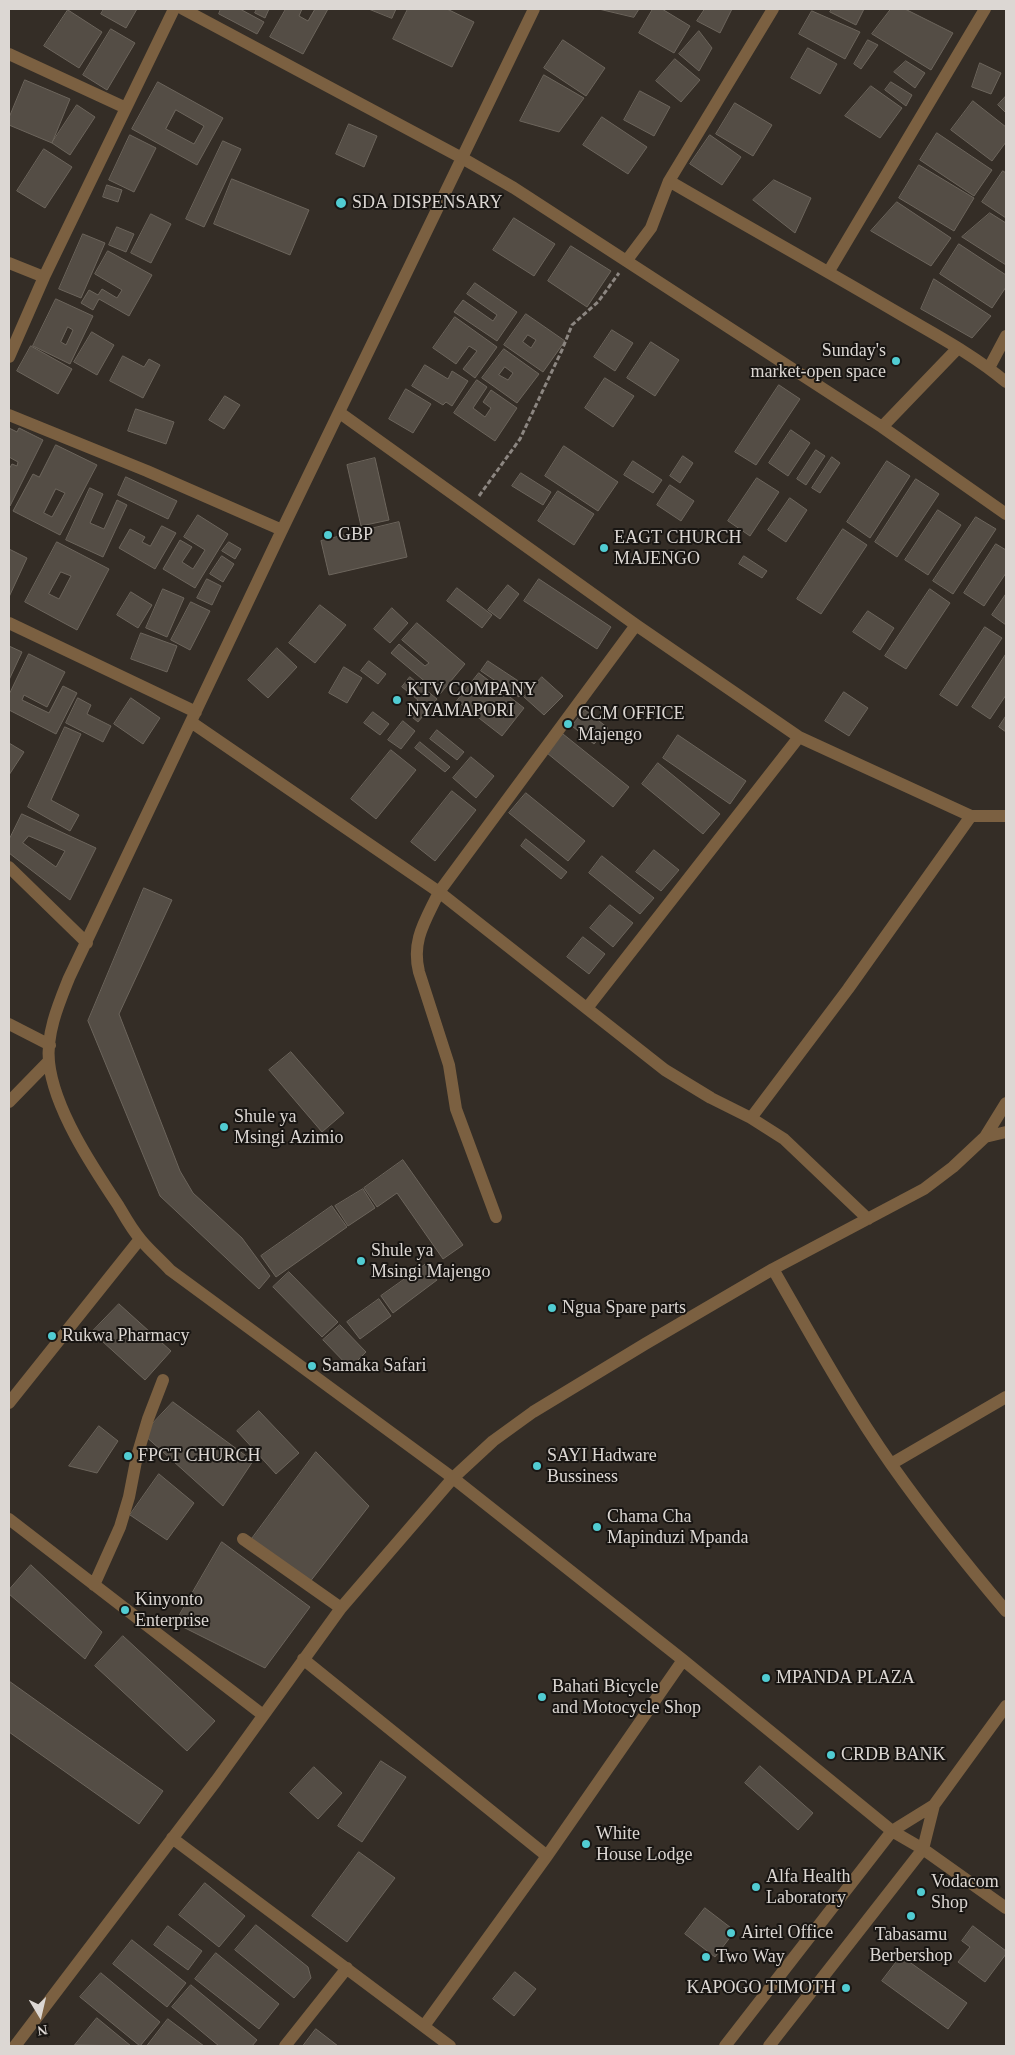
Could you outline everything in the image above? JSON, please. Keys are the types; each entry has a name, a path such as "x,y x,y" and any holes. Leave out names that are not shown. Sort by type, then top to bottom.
{"street":[{"path":"9,356 44,278 174,9"},
{"path":"182,9 462,158 514,188 882,427 1006,514"},
{"path":"534,9 282,530 56,1010 49,1061 55,1093 67,1119 106,1186 140,1239 170,1270 453,1478 683,1660 892,1831 923,1848 1006,1908"},
{"path":"627,260 651,228 669,181 773,9"},
{"path":"828,271 985,9"},
{"path":"9,54 126,108"},
{"path":"669,181 761,235 828,271 958,348 989,368 1006,382"},
{"path":"9,263 44,278"},
{"path":"989,368 1006,336"},
{"path":"882,427 958,348"},
{"path":"340,413 636,625 799,737 971,816 1006,816"},
{"path":"9,415 147,471 282,530"},
{"path":"9,623 193,717 439,892 665,1070 711,1098 751,1118 784,1139 868,1219"},
{"path":"496,1217 456,1109 449,1065 415,957 420,933 439,892 636,625"},
{"path":"588,1008 799,737"},
{"path":"751,1118 848,989 971,816"},
{"path":"10,871 86,943"},
{"path":"9,1024 50,1045"},
{"path":"9,1102 49,1061"},
{"path":"15,2046 172,1838 341,1608 453,1478 494,1441 533,1412 773,1269 924,1188 953,1167 985,1137 1006,1104"},
{"path":"985,1137 1006,1132"},
{"path":"9,1403 140,1239"},
{"path":"773,1269 832,1371 891,1464 969,1567 1006,1611"},
{"path":"94,1585 120,1527 129,1497 137,1456 148,1419 163,1380"},
{"path":"891,1464 1006,1397"},
{"path":"9,1519 263,1715"},
{"path":"243,1539 341,1608"},
{"path":"303,1659 547,1856"},
{"path":"424,2026 547,1856 683,1660"},
{"path":"769,2046 923,1848 934,1805 1006,1706"},
{"path":"725,2046 892,1831 934,1805"},
{"path":"172,1838 450,2046"},
{"path":"285,2046 346,1968"}],"path":[{"path":"471,506 520,439 572,325 598,302 627,260"}],"building":[{"path":"104,9 137,9 126,28 101,14"},
{"path":"221,9 240,9 264,22 257,34 219,14"},
{"path":"257,9 269,9 265,18 255,13"},
{"path":"286,9 302,9 299,16 308,21 315,9 328,9 303,54 270,37"},
{"path":"369,9 396,9 392,18"},
{"path":"408,9 447,9 474,22 452,67 393,39"},
{"path":"599,9 639,9 634,17"},
{"path":"653,9 662,9 690,26 674,53 639,33"},
{"path":"705,9 732,9 720,33 697,21"},
{"path":"832,9 864,9 856,25 830,12"},
{"path":"891,9 905,9 953,33 931,70 872,34"},
{"path":"68,10 102,32 79,68 44,46"},
{"path":"812,11 860,32 845,59 799,34"},
{"path":"111,29 135,43 107,90 83,75"},
{"path":"699,31 712,48 699,71 679,54"},
{"path":"563,40 605,68 586,96 544,68"},
{"path":"868,40 878,45 861,69 854,64"},
{"path":"808,48 837,64 820,94 791,78"},
{"path":"675,59 700,80 681,102 656,81"},
{"path":"906,61 925,73 915,88 894,72"},
{"path":"980,63 1001,73 991,94 972,87"},
{"path":"544,75 584,98 559,132 520,121"},
{"path":"25,80 70,99 52,143 9,125 9,118"},
{"path":"158,82 223,118 197,165 132,129","holes":["176,110 204,126 194,144 166,129"]},
{"path":"891,82 912,95 906,106 885,90"},
{"path":"871,86 902,108 880,138 845,116"},
{"path":"640,91 670,107 654,136 624,120"},
{"path":"1006,96 1006,113 998,105"},
{"path":"973,101 1006,127 1006,142 992,161 951,130"},
{"path":"735,103 772,125 753,156 716,134"},
{"path":"77,105 95,117 70,155 52,143"},
{"path":"602,117 647,147 628,174 583,145"},
{"path":"349,124 377,136 364,167 336,154"},
{"path":"937,133 992,170 974,196 920,160"},
{"path":"130,135 156,148 134,192 109,180"},
{"path":"710,135 741,157 722,185 690,164"},
{"path":"223,141 241,149 204,227 186,219"},
{"path":"44,149 72,167 45,208 17,191"},
{"path":"919,165 974,198 954,231 899,198"},
{"path":"1003,171 1006,173 1006,218 982,202"},
{"path":"232,179 309,210 290,255 214,224"},
{"path":"774,180 811,198 795,233 753,200"},
{"path":"107,185 122,190 118,202 103,197"},
{"path":"897,202 951,238 931,266 871,231"},
{"path":"990,213 1006,223 1006,265 962,237"},
{"path":"151,214 171,224 151,263 131,253"},
{"path":"514,218 555,244 534,276 493,250"},
{"path":"117,227 134,234 126,252 109,245"},
{"path":"83,234 105,243 81,298 59,289"},
{"path":"959,244 1006,275 1006,287 992,308 940,274"},
{"path":"571,246 611,271 587,307 548,281"},
{"path":"108,251 152,275 129,316 99,299 93,310 81,303 89,290 98,295 102,289 117,298 122,290 95,274"},
{"path":"934,279 991,316 972,338 921,309"},
{"path":"475,283 517,312 497,341 454,312 463,300 493,321 497,315 467,294"},
{"path":"56,299 93,316 70,364 33,346","holes":["68,327 73,330 66,345 61,342"]},
{"path":"526,314 565,341 543,372 504,345","holes":["528,335 536,340 531,348 523,342"]},
{"path":"455,317 497,347 475,378 463,369 477,351 469,346 456,364 433,348"},
{"path":"612,330 633,343 615,371 594,357"},
{"path":"92,332 114,345 97,375 74,362"},
{"path":"651,342 679,360 655,396 627,378"},
{"path":"31,346 72,369 58,394 17,371"},
{"path":"504,349 539,374 517,403 482,378","holes":["505,367 513,373 508,380 499,375"]},
{"path":"123,356 144,367 149,359 160,365 143,398 110,381"},
{"path":"425,365 448,379 452,371 468,381 452,406 446,402 443,405 412,386"},
{"path":"605,378 634,396 613,427 585,408"},
{"path":"477,380 487,387 473,408 485,417 491,408 483,402 491,390 517,408 495,441 454,413"},
{"path":"779,385 800,399 756,465 735,452"},
{"path":"406,389 431,404 413,433 389,419"},
{"path":"225,396 240,405 224,429 209,420"},
{"path":"136,409 174,422 166,444 128,431"},
{"path":"9,428 17,432 19,428 43,440 10,506 9,469 12,464 17,466 18,462 9,457"},
{"path":"791,430 810,443 788,476 769,463"},
{"path":"56,445 97,465 60,535 13,511 33,474 39,477","holes":["56,489 65,493 52,517 44,513"]},
{"path":"564,446 618,482 598,511 545,476"},
{"path":"816,450 825,456 806,485 797,479"},
{"path":"683,456 693,463 680,483 670,476"},
{"path":"832,457 840,463 820,493 812,488"},
{"path":"375,458 389,520 361,526 347,465"},
{"path":"633,461 662,480 653,493 624,475"},
{"path":"887,461 910,476 870,538 847,522"},
{"path":"521,473 551,492 543,505 512,486"},
{"path":"126,477 177,501 168,519 118,495"},
{"path":"757,478 779,492 750,536 728,521"},
{"path":"916,479 939,494 897,557 875,542"},
{"path":"670,485 694,501 681,521 657,505"},
{"path":"90,488 103,494 90,523 104,529 117,500 127,505 103,557 66,540"},
{"path":"558,491 594,514 574,545 538,521"},
{"path":"790,498 807,510 786,542 768,530"},
{"path":"938,510 961,525 928,575 905,560"},
{"path":"198,515 228,534 195,588 163,569 180,540 192,547 182,562 193,569 205,550 184,537"},
{"path":"976,517 996,529 953,594 933,581"},
{"path":"399,522 407,557 329,575 321,541"},
{"path":"162,526 176,533 155,569 119,548 130,529 145,537 142,542 150,546"},
{"path":"843,529 867,545 821,614 797,599"},
{"path":"57,542 109,569 77,630 25,602","holes":["61,572 71,576 59,599 49,594"]},
{"path":"229,542 241,549 235,559 222,551"},
{"path":"996,544 1006,550 1006,573 984,606 964,593"},
{"path":"9,549 27,558 9,597"},
{"path":"222,556 234,564 223,582 210,574"},
{"path":"744,556 767,571 762,578 739,564"},
{"path":"207,579 221,586 212,605 197,598"},
{"path":"539,579 611,627 597,649 524,601"},
{"path":"508,585 519,594 500,619 488,610"},
{"path":"457,588 492,615 482,628 447,601"},
{"path":"163,589 184,598 167,637 146,628"},
{"path":"930,589 950,603 906,669 885,656"},
{"path":"131,592 152,605 138,628 117,615"},
{"path":"1006,594 1006,625 992,615"},
{"path":"191,602 210,611 190,650 171,640"},
{"path":"320,605 346,625 315,663 289,643"},
{"path":"392,608 408,623 390,643 374,629"},
{"path":"868,611 894,628 880,650 853,632"},
{"path":"417,623 465,664 440,694 391,653 399,644 425,666 429,663 402,640"},
{"path":"985,627 1002,638 957,706 940,695"},
{"path":"141,633 177,646 167,672 131,659"},
{"path":"9,646 22,652 9,680"},
{"path":"277,648 297,667 268,698 248,680"},
{"path":"29,654 65,672 47,707 24,695 22,700 49,713 63,686 77,693 56,734 9,710 9,695"},
{"path":"1006,654 1006,695 990,719 972,707"},
{"path":"369,661 386,674 378,684 361,671"},
{"path":"488,661 526,686 519,697 481,671"},
{"path":"344,667 362,678 347,703 329,693"},
{"path":"479,673 524,708 502,736 457,701"},
{"path":"410,677 437,699 418,722 407,713 418,700 402,687"},
{"path":"542,677 563,696 544,715 524,697"},
{"path":"844,692 868,708 849,736 825,721"},
{"path":"78,698 91,705 87,714 111,726 103,742 66,723"},
{"path":"131,698 160,718 143,744 114,724"},
{"path":"585,710 608,728 594,744 572,726"},
{"path":"373,712 389,724 380,735 364,723"},
{"path":"1006,716 1006,732 999,727"},
{"path":"403,721 415,731 401,749 388,740"},
{"path":"65,727 81,734 51,800 79,815 70,831 28,807"},
{"path":"437,730 464,752 457,760 430,739"},
{"path":"563,734 629,787 613,807 547,753"},
{"path":"678,735 746,781 730,804 663,758"},
{"path":"420,742 450,767 445,772 415,748"},
{"path":"9,743 24,752 9,775"},
{"path":"391,750 416,770 376,819 351,799"},
{"path":"471,757 494,776 476,798 453,778"},
{"path":"658,763 720,814 703,834 642,784"},
{"path":"452,791 476,810 435,861 411,842"},
{"path":"526,793 585,841 568,861 509,813"},
{"path":"22,814 96,848 70,900 9,853 9,840","holes":["29,836 65,851 56,867 23,843"]},
{"path":"526,839 567,872 561,879 521,846"},
{"path":"654,850 679,870 661,891 636,872"},
{"path":"602,856 654,898 640,914 589,873"},
{"path":"144,888 172,900 119,1014 180,1171 193,1193 242,1238 270,1276 259,1289 160,1196 88,1021"},
{"path":"610,905 633,923 613,947 590,928"},
{"path":"583,937 605,954 589,974 567,957"},
{"path":"291,1052 344,1113 322,1132 269,1070"},
{"path":"403,1160 463,1245 443,1259 397,1193 377,1207 364,1188"},
{"path":"363,1189 375,1208 348,1226 335,1206"},
{"path":"332,1206 347,1227 276,1277 261,1256"},
{"path":"426,1264 437,1280 393,1313 381,1296"},
{"path":"289,1272 338,1322 322,1337 273,1287"},
{"path":"379,1299 391,1316 360,1339 347,1322"},
{"path":"119,1304 171,1351 145,1380 92,1332"},
{"path":"340,1325 366,1352 350,1368 323,1340"},
{"path":"173,1402 253,1461 223,1506 143,1434"},
{"path":"259,1411 299,1453 276,1474 237,1431"},
{"path":"99,1426 118,1441 97,1473 69,1466"},
{"path":"316,1452 369,1506 309,1583 251,1540"},
{"path":"159,1474 194,1503 167,1540 130,1515"},
{"path":"222,1542 310,1607 265,1668 175,1623"},
{"path":"31,1565 102,1632 85,1659 9,1594 9,1590"},
{"path":"123,1636 215,1721 187,1751 95,1666"},
{"path":"9,1681 163,1791 139,1824 9,1732"},
{"path":"381,1761 406,1777 362,1842 338,1826"},
{"path":"760,1766 813,1813 798,1830 745,1783"},
{"path":"314,1767 342,1793 318,1819 290,1793"},
{"path":"359,1852 395,1878 347,1942 312,1916"},
{"path":"205,1883 245,1916 219,1947 179,1915"},
{"path":"705,1908 735,1931 715,1957 685,1934"},
{"path":"256,1925 308,1967 311,1978 294,1998 235,1950"},
{"path":"168,1926 202,1951 188,1970 154,1945"},
{"path":"973,1926 1006,1951 1006,1954 985,1982 958,1962 970,1947 962,1941"},
{"path":"132,1940 186,1983 167,2007 113,1964"},
{"path":"216,1953 279,2004 259,2029 195,1979"},
{"path":"901,1956 967,2003 948,2029 882,1981"},
{"path":"515,1972 536,1989 514,2016 493,1999"},
{"path":"101,1973 160,2022 140,2046 80,1997"},
{"path":"191,1985 257,2040 252,2046 219,2046 172,2007"},
{"path":"97,2018 131,2046 75,2045"},
{"path":"168,2019 204,2046 147,2046"},
{"path":"316,2029 338,2046 303,2046"}],"place":[{"name":"SDA DISPENSARY","path":"341,203"},
{"name":"Sunday's market-open space","path":"896,361"},
{"name":"GBP","path":"328,535"},
{"name":"EAGT CHURCH MAJENGO","path":"604,548"},
{"name":"KTV COMPANY NYAMAPORI","path":"397,700"},
{"name":"CCM OFFICE Majengo","path":"568,724"},
{"name":"Shule ya Msingi Azimio","path":"224,1127"},
{"name":"Shule ya Msingi Majengo","path":"361,1261"},
{"name":"Ngua Spare parts","path":"552,1308"},
{"name":"Rukwa Pharmacy","path":"52,1336"},
{"name":"Samaka Safari","path":"312,1366"},
{"name":"FPCT CHURCH","path":"128,1456"},
{"name":"SAYI Hadware Bussiness","path":"537,1466"},
{"name":"Chama Cha Mapinduzi Mpanda","path":"597,1527"},
{"name":"Kinyonto Enterprise","path":"125,1610"},
{"name":"MPANDA PLAZA","path":"766,1678"},
{"name":"Bahati Bicycle and Motocycle Shop","path":"542,1697"},
{"name":"CRDB BANK","path":"831,1755"},
{"name":"White House Lodge","path":"586,1844"},
{"name":"Alfa Health Laboratory","path":"756,1887"},
{"name":"Vodacom Shop","path":"921,1892"},
{"name":"Tabasamu Berbershop","path":"911,1916"},
{"name":"Airtel Office","path":"731,1933"},
{"name":"Two Way","path":"706,1957"},
{"name":"KAPOGO TIMOTH","path":"846,1988"}]}
